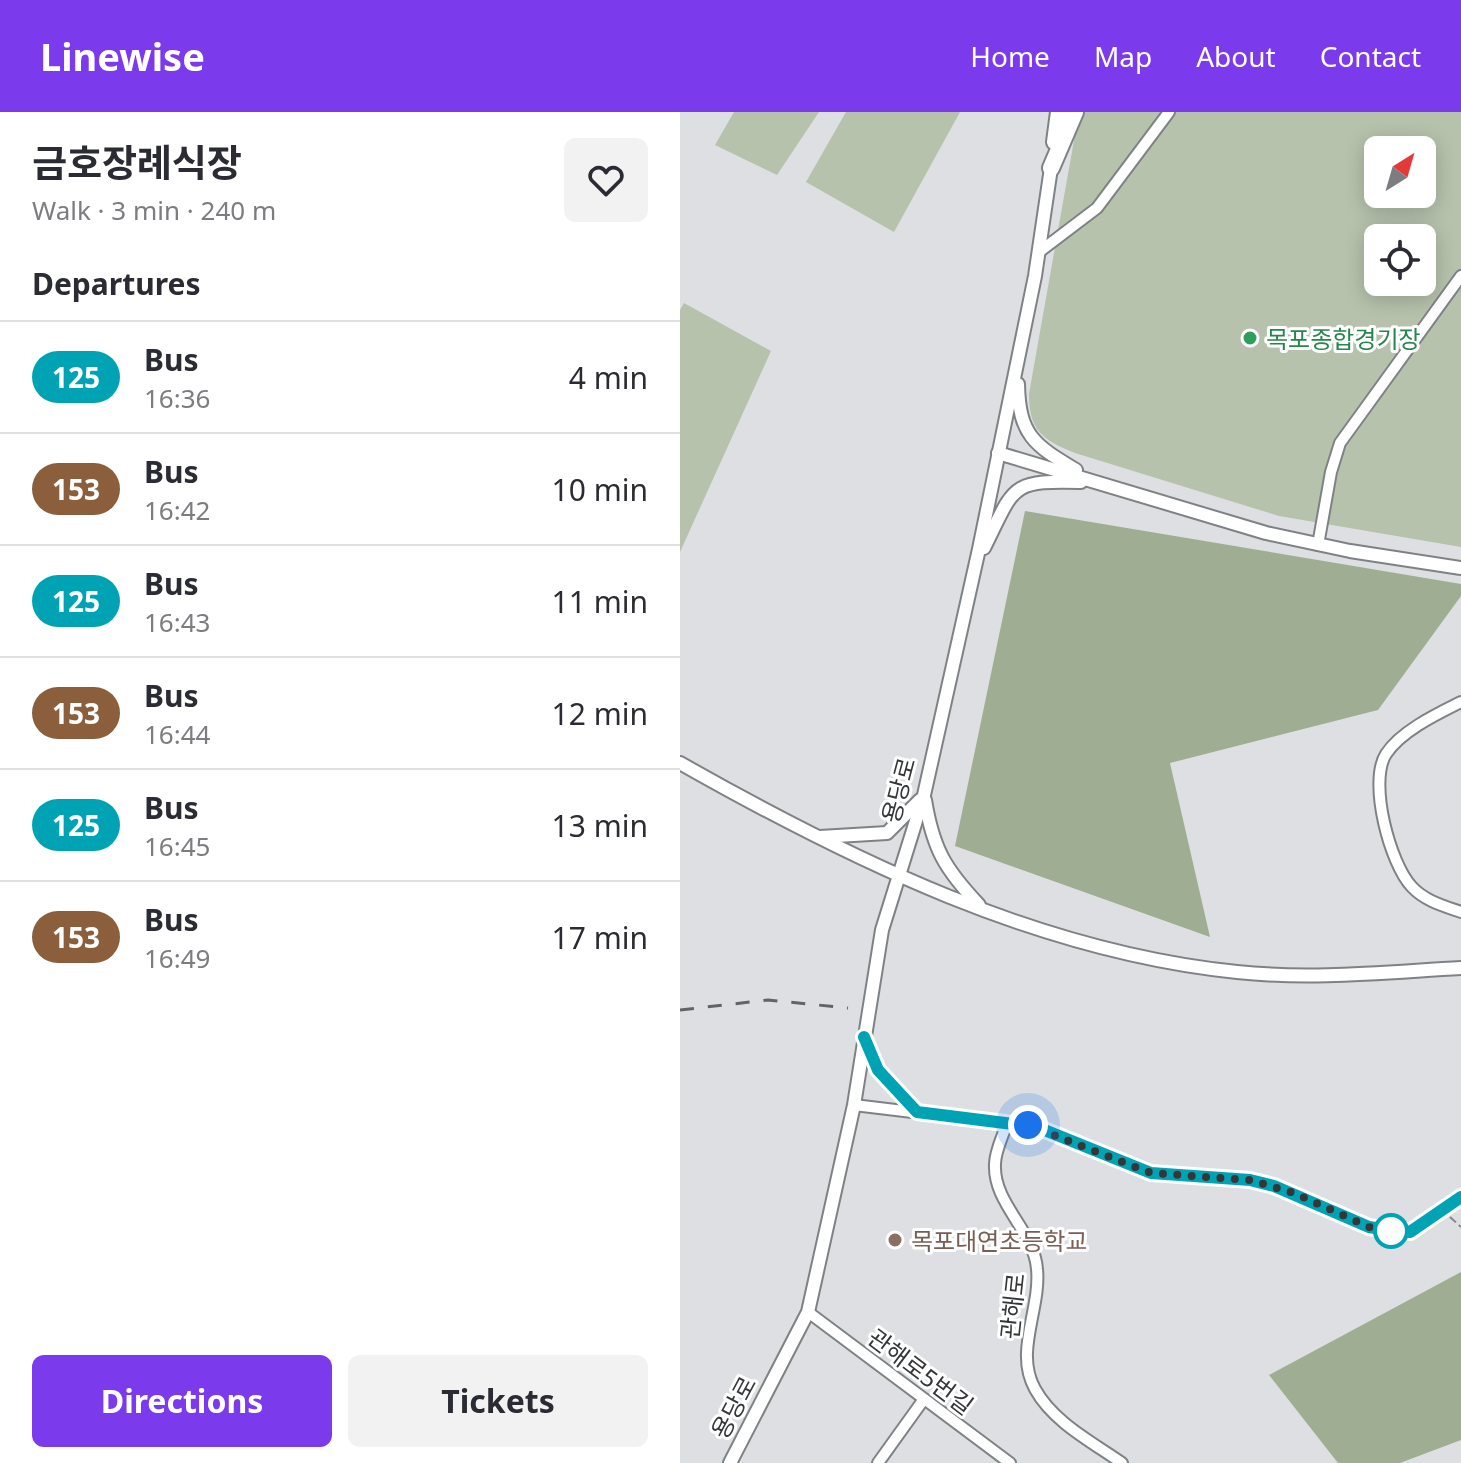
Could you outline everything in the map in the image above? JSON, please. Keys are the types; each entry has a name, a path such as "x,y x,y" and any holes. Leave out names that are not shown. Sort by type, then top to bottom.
{"highway":[{"name":"용당로","path":"1051,168 1059,112"},
{"path":"1051,168 1075,112"}],"street":[{"path":"1039,252 1097,208 1169,112"},
{"name":"용당로","path":"730,1463 808,1312 854,1105 882,930 924,795 976,565 1039,252 1051,168"},
{"path":"1318,545 1331,472 1340,443 1461,276"},
{"path":"1017,362 1021,420 1030,438 1046,452 1096,482"},
{"path":"998,453 1220,520 1318,545 1461,568"},
{"path":"976,565 1016,489 1034,481 1096,482"},
{"path":"1461,702 1393,746 1380,765 1377,785 1392,849 1406,879 1420,894 1461,912"},
{"path":"680,763 898,876 981,908 1100,947 1235,972 1302,976 1461,968"},
{"path":"818,837 887,833 924,795"},
{"path":"924,795 931,836 940,857 981,908"},
{"path":"864,1037 878,1070 917,1112"},
{"path":"854,1105 1037,1127 1151,1173 1250,1180 1274,1186 1379,1229 1410,1232 1461,1197"},
{"name":"관해로","path":"1007,1123 994,1164 999,1189 1034,1249 1038,1286 1027,1349 1032,1386 1056,1417 1122,1463"},
{"name":"관해로5번길","path":"808,1312 1010,1463"},
{"path":"878,1463 924,1399"}],"path":[{"path":"1444,1211 1461,1227"}],"green space":[{"path":"734,112 819,112 777,175 715,145"},
{"path":"846,112 960,112 894,232 806,182"},
{"name":"목포종합경기장","path":"1079,112 1461,112 1461,547 1279,516 1075,453 1054,444 1040,432 1035,426 1029,394"},
{"path":"684,303 771,351 680,552 680,310"},
{"path":"1025,511 1461,584 1461,596 1378,710 1170,763 1210,937 955,846"},
{"path":"1461,1272 1461,1440 1400,1463 1338,1463 1269,1375"}],"railway":[{"path":"680,1010 768,1000 848,1008"}],"bus line":[{"name":"125","path":"864,1037 878,1070 917,1112 1037,1127 1151,1173 1250,1180 1274,1186 1369,1227 1388,1230 1410,1232 1427,1224 1461,1197"}],"place":[{"name":"목포종합경기장","path":"1250,338"},
{"name":"목포대연초등학교","path":"895,1240"}],"route":[{"path":"1028,1125 1058,1134 1151,1173 1250,1180 1294,1193 1369,1227 1391,1231"}]}
